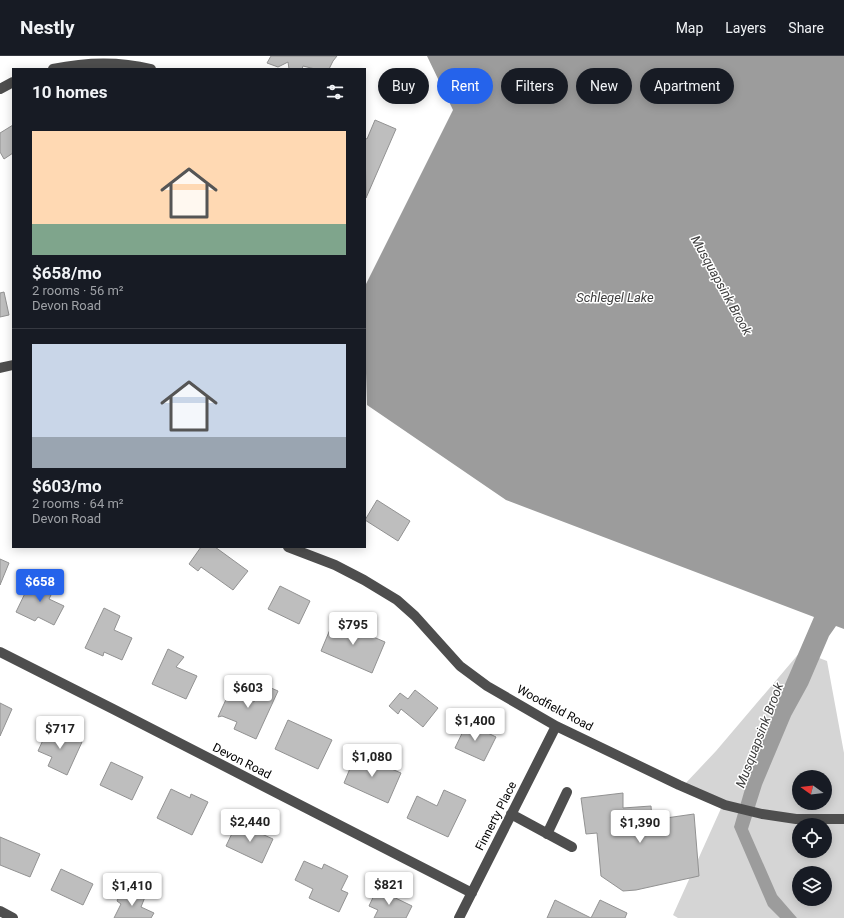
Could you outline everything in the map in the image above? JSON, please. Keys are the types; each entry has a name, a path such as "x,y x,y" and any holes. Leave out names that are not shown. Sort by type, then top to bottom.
{"street":[{"path":"58,68 75,65 105,63 135,65 146,68"},
{"path":"0,89 12,83"},
{"path":"0,368 12,365"},
{"name":"Woodfield Road","path":"291,548 335,565 397,600 415,616 460,666 487,686 556,726 684,788 734,807 762,814 796,819 844,818"},
{"name":"Devon Road","path":"0,652 472,894"},
{"name":"Finnerty Place","path":"459,918 556,726"},
{"path":"547,834 567,792"},
{"path":"511,814 572,847"},
{"path":"0,911 13,918"}],"shaded area":[{"path":"801,651 827,661 844,753 844,918 678,918 673,915 723,804 683,786 716,751"}],"water":[{"name":"Schlegel Lake","path":"427,56 844,56 844,629 836,626 829,636 808,685 791,716 762,785 748,829 777,895 797,918 780,918 768,906 734,827 755,754 814,617 506,500 367,405 366,284 453,110 450,104 493,104 493,68 437,68 437,77"}],"building":[{"path":"271,56 337,56 330,68 311,68 303,66 302,68 289,68 288,62 278,67 267,63"},
{"path":"375,120 396,129 366,198 366,138"},
{"path":"12,126 12,154 4,159 0,152 0,133"},
{"path":"4,292 9,315 0,317 0,293"},
{"path":"377,500 410,521 398,541 366,521"},
{"path":"200,548 216,548 248,571 233,590 201,567 198,571 189,564"},
{"path":"0,559 9,563 0,585"},
{"path":"42,578 56,585 49,599 64,606 54,625 38,617 35,621 16,612 29,585 37,588"},
{"path":"280,586 310,601 299,624 268,609"},
{"path":"104,608 120,616 114,630 132,638 122,660 104,652 103,656 85,648"},
{"path":"334,620 385,642 372,673 321,651"},
{"path":"168,649 184,657 176,667 197,676 186,699 152,684"},
{"path":"234,682 248,688 244,698 254,702 262,684 278,691 256,739 234,729 237,722 222,716 218,717"},
{"path":"415,690 438,708 423,727 401,709 398,714 389,706 400,693 408,699"},
{"path":"0,703 12,709 0,736"},
{"path":"288,720 332,740 318,769 275,749"},
{"path":"467,723 496,737 484,761 455,748"},
{"path":"49,727 82,742 67,775 48,766 52,757 38,751"},
{"path":"356,754 401,773 388,803 344,783"},
{"path":"111,762 143,777 132,800 100,785"},
{"path":"171,789 190,798 191,794 208,802 192,835 157,818"},
{"path":"444,790 466,800 448,837 407,818 417,796 437,806"},
{"path":"623,793 623,808 651,806 652,820 694,814 699,876 636,890 623,891 601,876 597,833 586,834 581,798"},
{"path":"237,823 273,839 262,863 226,846"},
{"path":"0,837 40,854 30,877 0,865"},
{"path":"304,861 322,869 324,864 348,876 341,890 348,893 339,912 309,898 313,889 295,880"},
{"path":"61,869 93,884 83,905 51,890"},
{"path":"377,889 412,906 406,918 374,918 378,910 369,906"},
{"path":"131,890 145,897 141,907 154,913 151,918 114,918 121,904 117,901 121,892 129,896"},
{"path":"555,900 591,918 547,918"},
{"path":"600,900 627,913 625,918 591,918"}],"water label":[{"name":"Musquapsink Brook","path":"722,285"},
{"name":"Musquapsink Brook","path":"759,735"}]}
